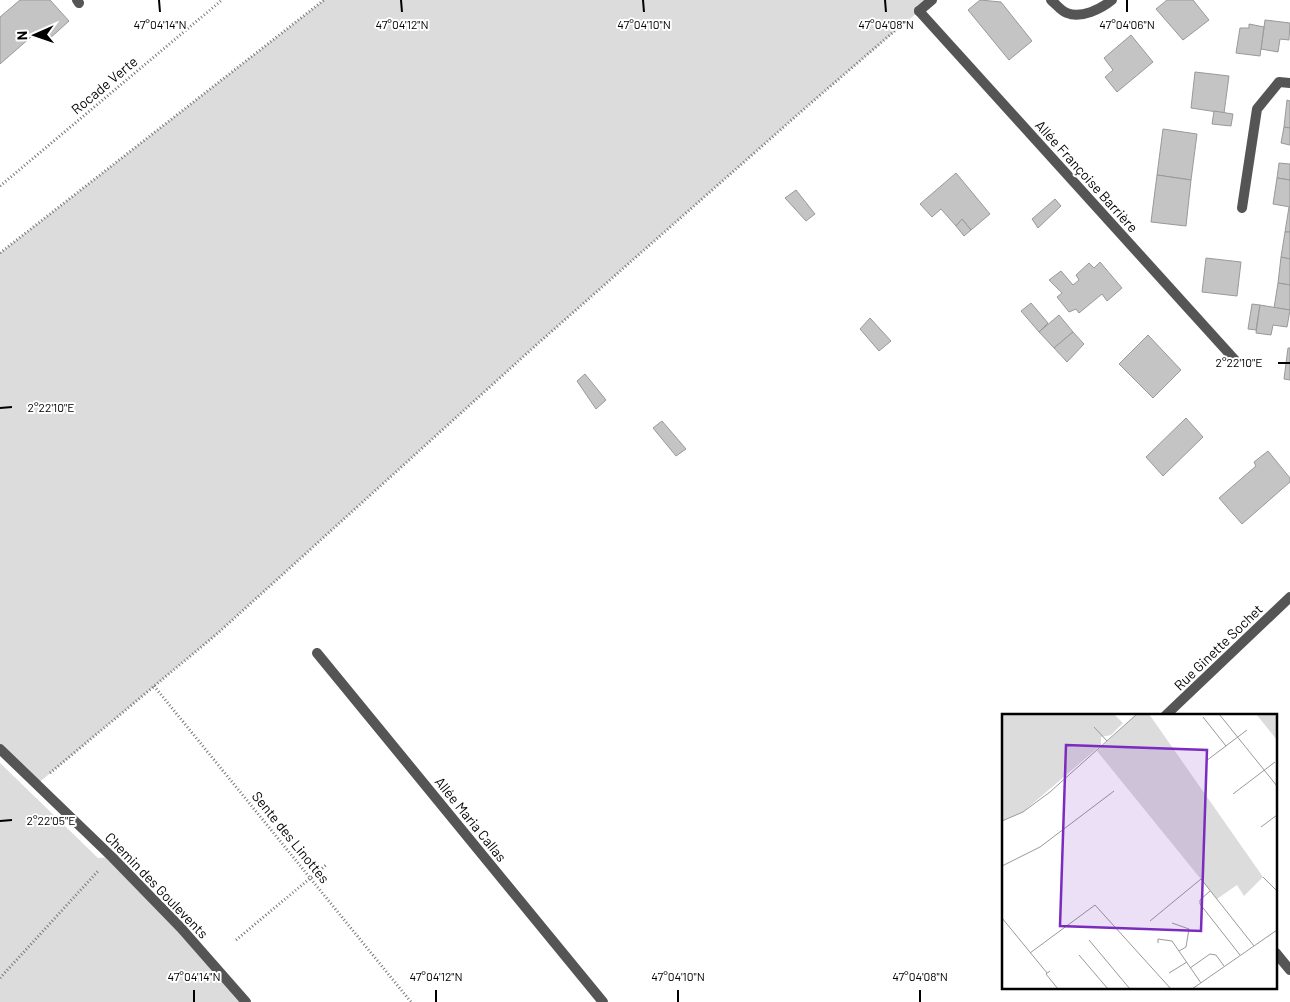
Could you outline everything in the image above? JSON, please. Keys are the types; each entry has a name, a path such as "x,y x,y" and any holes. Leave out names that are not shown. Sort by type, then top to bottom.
{"street":[{"path":"919,11 932,0"},
{"path":"1051,0 1066,13 1076,15 1097,10 1112,0"},
{"name":"Allée Françoise Barrière","path":"919,11 1235,360"},
{"path":"1242,208 1257,109 1278,82 1290,83"},
{"name":"Rue Ginette Sochet","path":"1167,714 1290,597"},
{"name":"Allée Maria Callas","path":"317,653 603,1002"},
{"name":"Chemin des Goulevents","path":"0,749 112,857 181,928 246,1002"},
{"path":"1278,955 1290,970"}],"path":[{"name":"Rocade Verte","path":"0,186 222,0"},
{"path":"0,254 324,0"},
{"path":"36,785 218,633 541,340 811,103 919,11"},
{"name":"Sente des Linottes","path":"154,686 411,1002"},
{"path":"0,978 112,857"},
{"path":"236,940 326,865"}],"shaded area":[{"path":"324,0 932,0 811,103 534,347 218,633 36,785 0,749 0,253"},
{"path":"0,763 98,858 112,857 246,1002 0,1002"}],"building":[{"path":"20,0 50,0 69,21 48,40 39,30 0,64 0,17"},
{"path":"980,0 1001,2 1032,41 1009,60 968,10"},
{"path":"1167,0 1193,0 1209,20 1183,40 1156,9"},
{"path":"1265,20 1290,23 1289,40 1280,39 1278,52 1261,49"},
{"path":"1249,24 1264,27 1260,56 1236,53 1240,28 1249,28"},
{"path":"1131,35 1153,62 1117,92 1105,77 1113,70 1104,58"},
{"path":"1195,72 1229,76 1224,113 1191,108"},
{"path":"1287,100 1290,101 1290,128 1284,127"},
{"path":"1214,111 1233,114 1231,126 1212,124"},
{"path":"1284,127 1290,128 1290,145 1281,143"},
{"path":"1163,129 1197,134 1191,180 1157,175"},
{"path":"1279,163 1290,164 1290,180 1277,178"},
{"path":"956,173 990,214 971,230 962,219 956,226 941,209 932,217 920,204"},
{"path":"1157,175 1191,180 1186,226 1151,222"},
{"path":"1277,178 1290,180 1290,207 1273,204"},
{"path":"796,190 815,214 806,221 785,198"},
{"path":"1055,199 1061,206 1038,228 1032,219"},
{"path":"1289,207 1290,232 1285,232"},
{"path":"962,219 971,230 964,236 956,226"},
{"path":"1285,232 1290,232 1290,259 1281,257"},
{"path":"1281,257 1290,259 1290,285 1278,283"},
{"path":"1206,258 1241,262 1237,296 1202,292"},
{"path":"1100,262 1122,288 1107,301 1102,294 1079,313 1076,309 1069,312 1057,297 1062,293 1049,280 1061,271 1073,285 1079,280 1076,275 1089,263 1094,268"},
{"path":"1278,283 1290,285 1290,310 1274,308"},
{"path":"1031,303 1048,323 1039,332 1021,311"},
{"path":"1252,304 1260,305 1256,330 1248,329"},
{"path":"1260,305 1290,310 1287,327 1273,325 1271,335 1256,333"},
{"path":"1059,315 1073,332 1054,348 1039,332"},
{"path":"870,318 891,341 879,351 860,329"},
{"path":"1073,332 1084,344 1067,362 1054,348"},
{"path":"1148,335 1181,370 1153,398 1119,364"},
{"path":"1288,348 1290,348 1290,380 1284,379"},
{"path":"585,374 606,400 596,409 577,381"},
{"path":"1186,418 1203,437 1163,476 1146,457"},
{"path":"662,421 686,449 676,456 653,428"},
{"path":"1268,451 1290,478 1290,482 1242,524 1219,498 1256,466 1254,462"}]}
